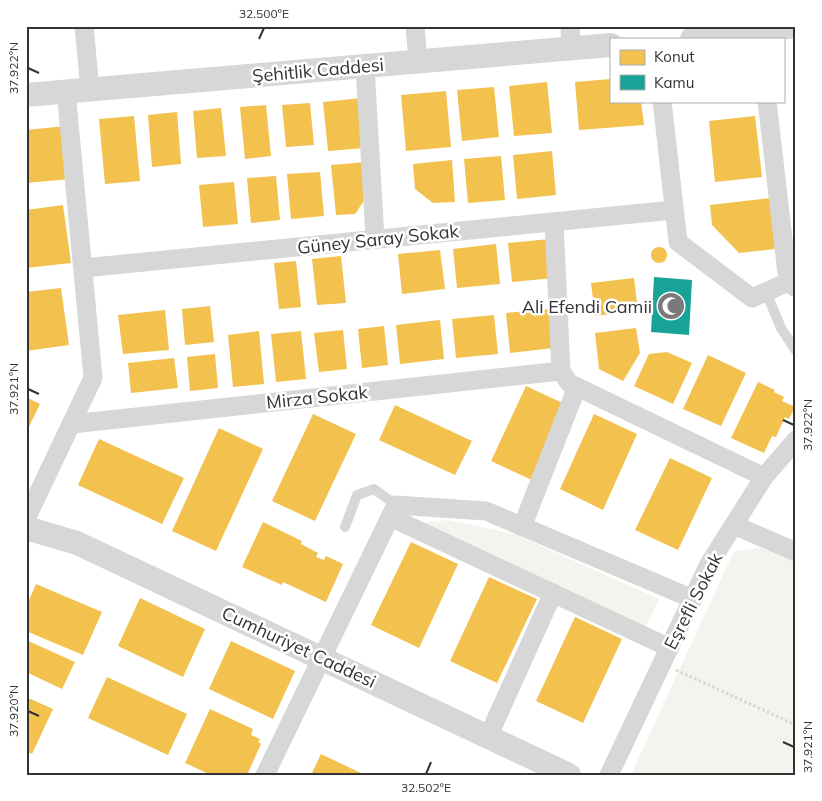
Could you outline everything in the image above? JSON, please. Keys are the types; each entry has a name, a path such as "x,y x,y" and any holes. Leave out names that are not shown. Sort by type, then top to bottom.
{"street":[{"path":"84,26 90,89"},
{"path":"415,26 418,61"},
{"path":"697,38 733,30 759,35 796,26"},
{"name":"Şehitlik Caddesi","path":"26,95 418,61 570,38 610,46"},
{"path":"365,66 376,239"},
{"path":"26,519 93,378 66,91"},
{"path":"662,102 678,242 752,298 792,285 766,102"},
{"name":"Güney Saray Sokak","path":"83,268 674,210"},
{"path":"554,222 562,371 569,383 764,477"},
{"name":"Mirza Sokak","path":"72,424 562,371"},
{"path":"522,527 577,387"},
{"name":"Eşrefli Sokak","path":"609,775 709,564 764,477 796,440"},
{"path":"393,511 486,511 693,599"},
{"path":"393,511 553,593 666,655"},
{"path":"265,775 393,511"},
{"path":"734,525 796,552"},
{"name":"Cumhuriyet Caddesi","path":"26,528 77,543 569,775"},
{"path":"488,737 553,593"}],"lane":[{"path":"766,292 781,328 796,351"},
{"path":"345,527 357,495 374,489 393,511"}],"path":[{"path":"666,655 796,725"}],"shaded area":[{"path":"448,520 514,534 659,599 646,627 424,523"},
{"path":"763,548 796,562 796,775 631,775 734,551"}],"building: Konut":[{"path":"610,79 610,102 641,102 644,125 579,130 575,82"},
{"path":"547,82 552,133 514,136 509,86"},
{"path":"494,87 499,137 462,141 457,90"},
{"path":"446,91 451,147 406,151 401,95"},
{"path":"361,98 365,148 328,151 323,102"},
{"path":"310,103 314,145 286,147 282,105"},
{"path":"266,105 271,156 245,159 240,107"},
{"path":"221,108 226,156 197,158 193,111"},
{"path":"177,112 181,164 152,167 148,115"},
{"path":"134,116 140,181 105,184 99,119"},
{"path":"755,116 762,177 715,182 709,121"},
{"path":"66,126 71,179 26,183 26,130"},
{"path":"552,151 556,195 517,199 513,155"},
{"path":"501,156 505,200 468,203 464,159"},
{"path":"452,160 455,202 433,203 415,189 413,164"},
{"path":"367,162 370,192 355,214 336,215 331,165"},
{"path":"320,172 324,216 291,219 287,174"},
{"path":"276,176 280,220 251,223 247,178"},
{"path":"234,182 238,224 203,227 199,185"},
{"path":"770,198 775,249 739,253 712,225 710,205"},
{"path":"63,205 71,263 26,268 26,210"},
{"path":"550,239 554,278 512,282 508,243"},
{"path":"496,244 500,284 457,288 453,249"},
{"path":"659,247 665,249 667,255 665,261 659,263 653,261 651,255 653,249"},
{"path":"440,250 445,289 402,294 398,254"},
{"path":"341,256 346,303 317,305 312,259"},
{"path":"296,261 301,307 279,309 274,263"},
{"path":"634,278 638,311 595,316 591,283"},
{"path":"61,288 69,345 26,351 26,292"},
{"path":"210,306 214,342 185,345 182,309"},
{"path":"549,309 553,348 510,353 506,313"},
{"path":"165,310 169,350 123,354 118,315"},
{"path":"494,315 498,354 456,358 452,319"},
{"path":"440,320 444,359 400,364 396,325"},
{"path":"384,326 388,365 362,368 358,329"},
{"path":"636,328 640,353 623,381 599,369 595,333"},
{"path":"343,330 347,369 319,372 314,333"},
{"path":"259,331 264,384 233,387 228,335"},
{"path":"301,331 306,379 276,382 271,334"},
{"path":"667,352 692,363 673,404 634,386 649,354"},
{"path":"215,354 218,388 190,391 187,357"},
{"path":"708,355 746,373 721,426 683,409"},
{"path":"174,358 178,388 131,393 128,363"},
{"path":"758,382 775,390 774,392 784,397 782,401 795,407 789,419 785,417 776,437 772,436 764,453 731,438"},
{"path":"526,386 569,406 534,481 491,461"},
{"path":"26,397 40,404 26,433"},
{"path":"395,405 472,441 455,475 379,440"},
{"path":"313,414 356,434 315,521 272,501"},
{"path":"594,414 637,434 603,510 560,489"},
{"path":"219,428 263,449 216,551 172,531"},
{"path":"99,439 184,478 162,524 78,485"},
{"path":"670,458 712,478 678,550 635,530"},
{"path":"263,522 302,541 301,544 318,553 316,557 324,560 326,556 343,564 326,602 283,582 282,585 242,567"},
{"path":"411,542 458,564 419,648 371,625"},
{"path":"489,577 537,599 497,683 450,661"},
{"path":"36,584 102,612 83,655 26,631 26,607"},
{"path":"140,598 205,629 183,677 118,646"},
{"path":"575,617 622,639 583,723 536,701"},
{"path":"26,640 75,662 62,689 26,672"},
{"path":"231,641 295,671 273,719 209,689"},
{"path":"107,677 187,714 168,755 88,718"},
{"path":"26,697 53,709 32,754 26,751"},
{"path":"210,709 253,729 251,735 260,739 258,742 261,744 247,775 211,775 185,763"},
{"path":"321,754 365,775 311,775"}],"building: Kamu":[{"name":"Ali Efendi Camii","path":"654,277 692,280 689,335 651,332"}],"place":[{"name":"Ali Efendi Camii","path":"671,306"}]}
